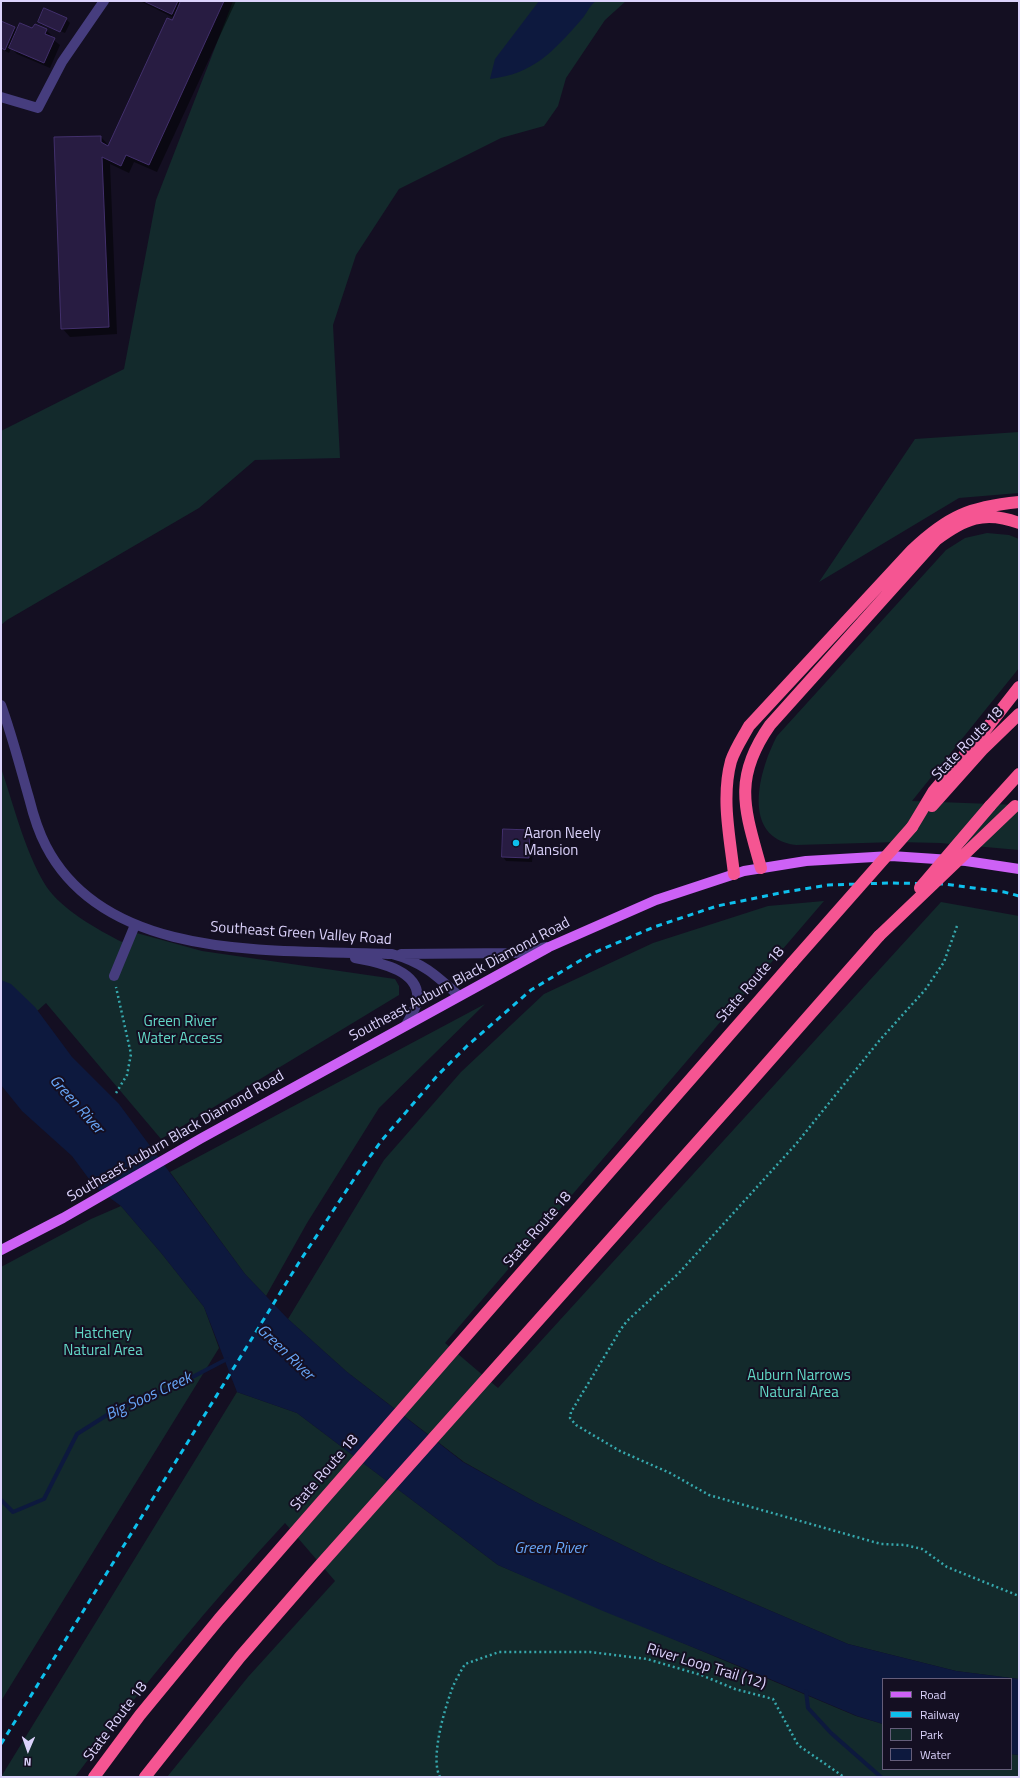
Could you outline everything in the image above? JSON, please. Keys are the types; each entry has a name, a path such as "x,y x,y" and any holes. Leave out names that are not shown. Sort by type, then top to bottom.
{"highway":[{"path":"734,874 727,809 727,791 731,762 738,745 749,726 912,550 930,533 946,521 971,510 1019,502"},
{"path":"761,868 747,817 745,784 752,754 770,725 936,540 954,527 970,519 982,517 1003,517 1019,523"},
{"path":"912,827 933,792 983,733 1019,687"},
{"name":"State Route 18","path":"94,1777 150,1703 219,1619 912,827 982,750 1019,714"},
{"path":"145,1777 240,1656 507,1354 736,1099 1019,774"},
{"path":"879,936 1017,804"}],"main road":[{"name":"Southeast Auburn Black Diamond Road","path":"1,1250 63,1218 200,1139 549,947 656,900 734,874 806,861 891,856 966,860 1019,869"}],"street":[{"path":"1,97 38,108 62,62 104,1"},
{"name":"Southeast Green Valley Road","path":"1,705 36,823 45,845 57,866 70,881 90,899 112,914 135,925 163,934 223,946 321,952 392,954 410,959 424,966 459,996"},
{"path":"114,976 135,925"},
{"path":"392,954 515,953 549,947"},
{"path":"321,952 366,960 398,969 411,980 416,994 416,1005 406,1025"}],"path":[{"path":"957,926 944,962 925,990 880,1041 796,1144 678,1274 627,1321 570,1412 570,1418 576,1425 620,1451 670,1473 709,1495 881,1544 905,1545 922,1549 947,1567 1019,1596"},
{"path":"114,976 131,1054 127,1075 116,1093"},
{"name":"River Loop Trail (12)","path":"440,1777 437,1771 437,1740 451,1691 465,1664 500,1652 590,1652 647,1659 701,1675 735,1689 773,1699 798,1745 844,1777"}],"green space":[{"path":"233,1 626,1 605,20 566,78 558,106 544,126 501,138 399,189 356,255 333,325 340,458 255,460 199,508 7,620 1,625 1,431 124,369 156,200"},
{"path":"1019,432 1019,493 959,498 819,582 915,439"},
{"path":"987,533 1009,535 1019,539 1019,668 912,801 1019,805 1019,850 940,843 897,842 796,845 778,840 767,830 761,816 759,801 760,784 764,766 777,736 946,550 965,538"},
{"name":"Green River Water Access","path":"1,768 26,844 46,886 70,911 102,931 122,942 133,932 202,951 395,979 399,986 399,995 161,1139 46,1003 1,1044"},
{"name":"Auburn Narrows Natural Area","path":"824,901 445,1343 498,1388 941,902 1019,916 1019,1679 956,1671 848,1644 657,1562 535,1502 464,1462 347,1372 288,1319 384,1160 461,1072 544,994 653,943 768,906"},
{"path":"485,1004 379,1108 307,1223 266,1296 245,1274 170,1172"},
{"name":"Hatchery Natural Area","path":"121,1206 162,1254 204,1307 219,1348 1,1701 1,1267 91,1219"},
{"path":"237,1392 297,1413 498,1565 856,1716 882,1724 882,1770 1012,1770 1012,1754 1019,1755 1019,1777 167,1777 248,1677 335,1581 285,1523 176,1647 75,1777 1,1777"}],"water":[{"path":"539,1 596,1 561,42 541,60 518,72 490,79 495,59"},
{"name":"Green River","path":"1,980 11,984 35,1007 72,1057 119,1104 245,1274 288,1319 347,1372 463,1462 535,1502 657,1562 848,1644 956,1671 1011,1678 882,1678 882,1724 857,1716 603,1611 498,1565 297,1413 237,1392 204,1307 162,1254 121,1206 95,1187 72,1156 22,1111 1,1085"},
{"path":"1012,1678 1019,1679 1019,1755 1012,1754"}],"building":[{"path":"144,1 178,1 172,14"},
{"path":"181,1 224,1 149,165 126,155 121,166 102,157 109,327 61,329 54,137 101,136 101,142 108,146 167,18 172,20"},
{"path":"44,8 67,18 60,32 38,22"},
{"path":"1,21 15,27 5,50 1,48"},
{"path":"20,23 32,28 35,24 47,29 45,34 55,38 44,63 9,48"},
{"name":"Aaron Neely Mansion","path":"503,829 530,830 529,858 502,857"}],"waterway":[{"name":"Big Soos Creek","path":"1,1500 13,1512 44,1499 77,1434 115,1410 179,1384 227,1359"},
{"path":"806,1691 808,1708 831,1733 881,1777"}],"railway":[{"path":"1,1744 298,1264 358,1173 382,1140 437,1076 467,1046 531,990 591,954 654,927 717,906 785,892 828,885 890,883 944,884 1004,892 1019,896"}],"place":[{"name":"Aaron Neely Mansion","path":"516,843"}]}
